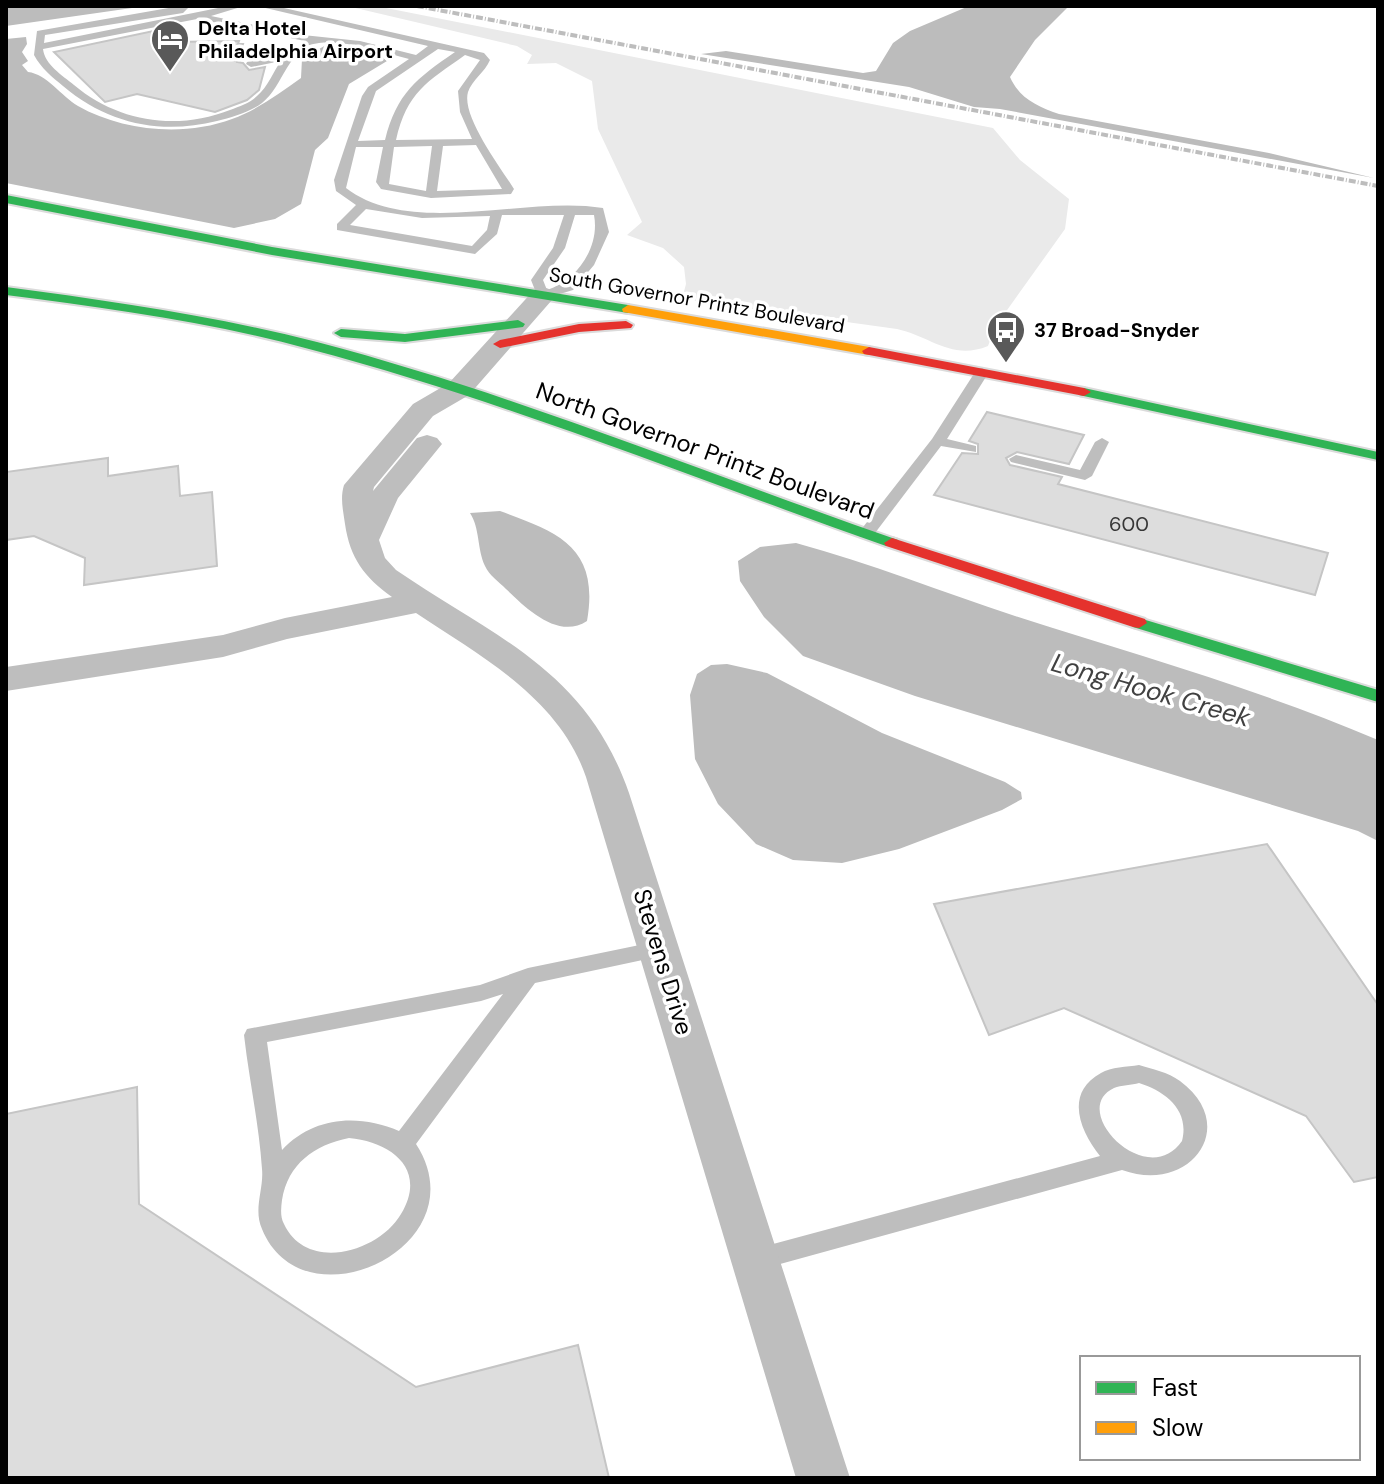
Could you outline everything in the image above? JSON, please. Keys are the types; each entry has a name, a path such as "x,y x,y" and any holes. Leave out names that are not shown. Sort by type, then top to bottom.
{"main road":[{"name":"South Governor Printz Boulevard","path":"6,199 177,235 982,372 1378,456"},
{"path":"6,284 144,292 366,337 509,334 605,325 649,325 784,337"},
{"name":"North Governor Printz Boulevard","path":"6,291 152,312 280,337 459,389 866,534 1132,623 1378,696"}],"street":[{"name":"Stevens Drive","path":"543,295 459,389 451,416 393,484 363,540 376,568 420,602 517,667 559,703 585,733 602,769 823,1478"},
{"path":"6,679 223,646 285,629 420,602"}],"lane":[{"path":"38,47 239,6"},
{"path":"262,6 437,45 463,51 480,55 485,60 483,67 463,89 462,99 470,126 507,192 431,195 385,187 382,182 390,144 403,103 411,91 463,51"},
{"path":"288,56 276,81 258,102 221,119 201,124 146,124 110,114 81,97 40,59 38,47 40,33 184,8 197,16 360,44 417,58"},
{"path":"251,64 288,56 318,39"},
{"path":"437,45 372,89 367,96 340,189 347,197 363,205 405,214 497,212 570,211 599,211 603,232 588,265 569,287 543,295 537,280 562,247 569,231 570,211"},
{"path":"262,80 276,81"},
{"path":"351,144 481,142"},
{"path":"431,195 438,143"},
{"path":"363,205 341,227 475,250 493,231 497,212"},
{"path":"866,534 938,441 982,372"},
{"path":"938,441 971,449"},
{"path":"1016,459 1085,476 1102,442"},
{"path":"274,1180 288,1158 308,1142 333,1131 358,1128 382,1132 403,1144 415,1160 421,1179 420,1200 411,1221 385,1247 350,1262 326,1264 303,1258 285,1245 272,1226 269,1203 274,1180 255,1035 481,993 528,976 659,949"},
{"path":"403,1144 528,976"},
{"path":"755,1260 1123,1160 1142,1166 1174,1162 1187,1154 1194,1142 1196,1128 1193,1113 1172,1088 1157,1079 1139,1074 1105,1080 1094,1090 1088,1103 1088,1119 1094,1135 1106,1149 1123,1160"}],"shaded area":[{"path":"347,6 376,6 993,128 1020,160 1069,199 1065,229 995,327 988,346 975,350 952,349 897,329 682,299 686,284 684,267 663,248 627,235 642,222 598,129 592,81 556,63 527,64 532,55 517,46"}],"water":[{"path":"6,6 146,6 6,26"},
{"path":"969,6 1069,6 1035,40 1010,77 1024,96 1043,108 1059,114 1269,153 1374,178 1000,109 974,107 909,87 701,54 726,51 863,73 876,71 893,43 910,31"},
{"path":"26,37 27,44 22,52 28,61 22,65 28,72 41,77 72,102 95,114 154,129 213,125 250,111 301,78 302,59 326,45 380,55 387,61 349,84 328,138 315,150 301,204 275,219 234,228 6,183 6,39"},
{"path":"500,511 540,527 570,546 587,576 587,621 565,627 543,619 523,605 489,572 482,559 470,513"},
{"name":"Long Hook Creek","path":"796,543 1244,689 1378,740 1378,841 1358,831 915,696 803,656 764,617 740,581 738,561 760,547"},
{"path":"727,664 767,673 882,733 1005,782 1021,792 1022,799 1002,810 899,849 842,863 793,860 756,844 718,804 695,759 690,695 697,674 711,665"}],"building":[{"name":"Delta Hotel Philadelphia Airport","path":"158,30 171,42 239,41 238,44 243,44 237,62 243,63 249,70 265,67 259,90 247,100 215,112 137,94 105,102 54,52"},
{"path":"987,412 1084,435 1069,464 1017,452 1006,458 1010,465 1062,477 1058,484 1328,553 1315,595 934,495 962,453 978,454 978,444 969,441"},
{"path":"108,458 108,476 178,466 180,496 212,492 217,566 84,585 85,558 34,536 6,540 6,472"},
{"path":"1267,844 1378,1005 1378,1177 1354,1182 1306,1116 1064,1008 989,1035 934,904"},
{"path":"137,1087 139,1204 416,1387 578,1345 609,1478 6,1478 6,1114"}],"railway":[{"path":"417,6 1378,186"}],"traffic: fast":[{"path":"6,199 272,251 628,309"},
{"path":"6,291 200,320 315,346 533,414 892,543"},
{"path":"341,333 405,338 518,324"},
{"path":"1084,392 1378,456"},
{"path":"1139,623 1378,696"}],"traffic: slow":[{"path":"628,309 869,351"}],"traffic: jam":[{"path":"500,344 579,328 626,325"},
{"path":"869,351 1084,392"},
{"path":"892,543 1139,623"}],"place":[{"name":"Delta Hotel Philadelphia Airport","path":"170,73"},
{"name":"37 Broad-Snyder","path":"1006,364"}]}
